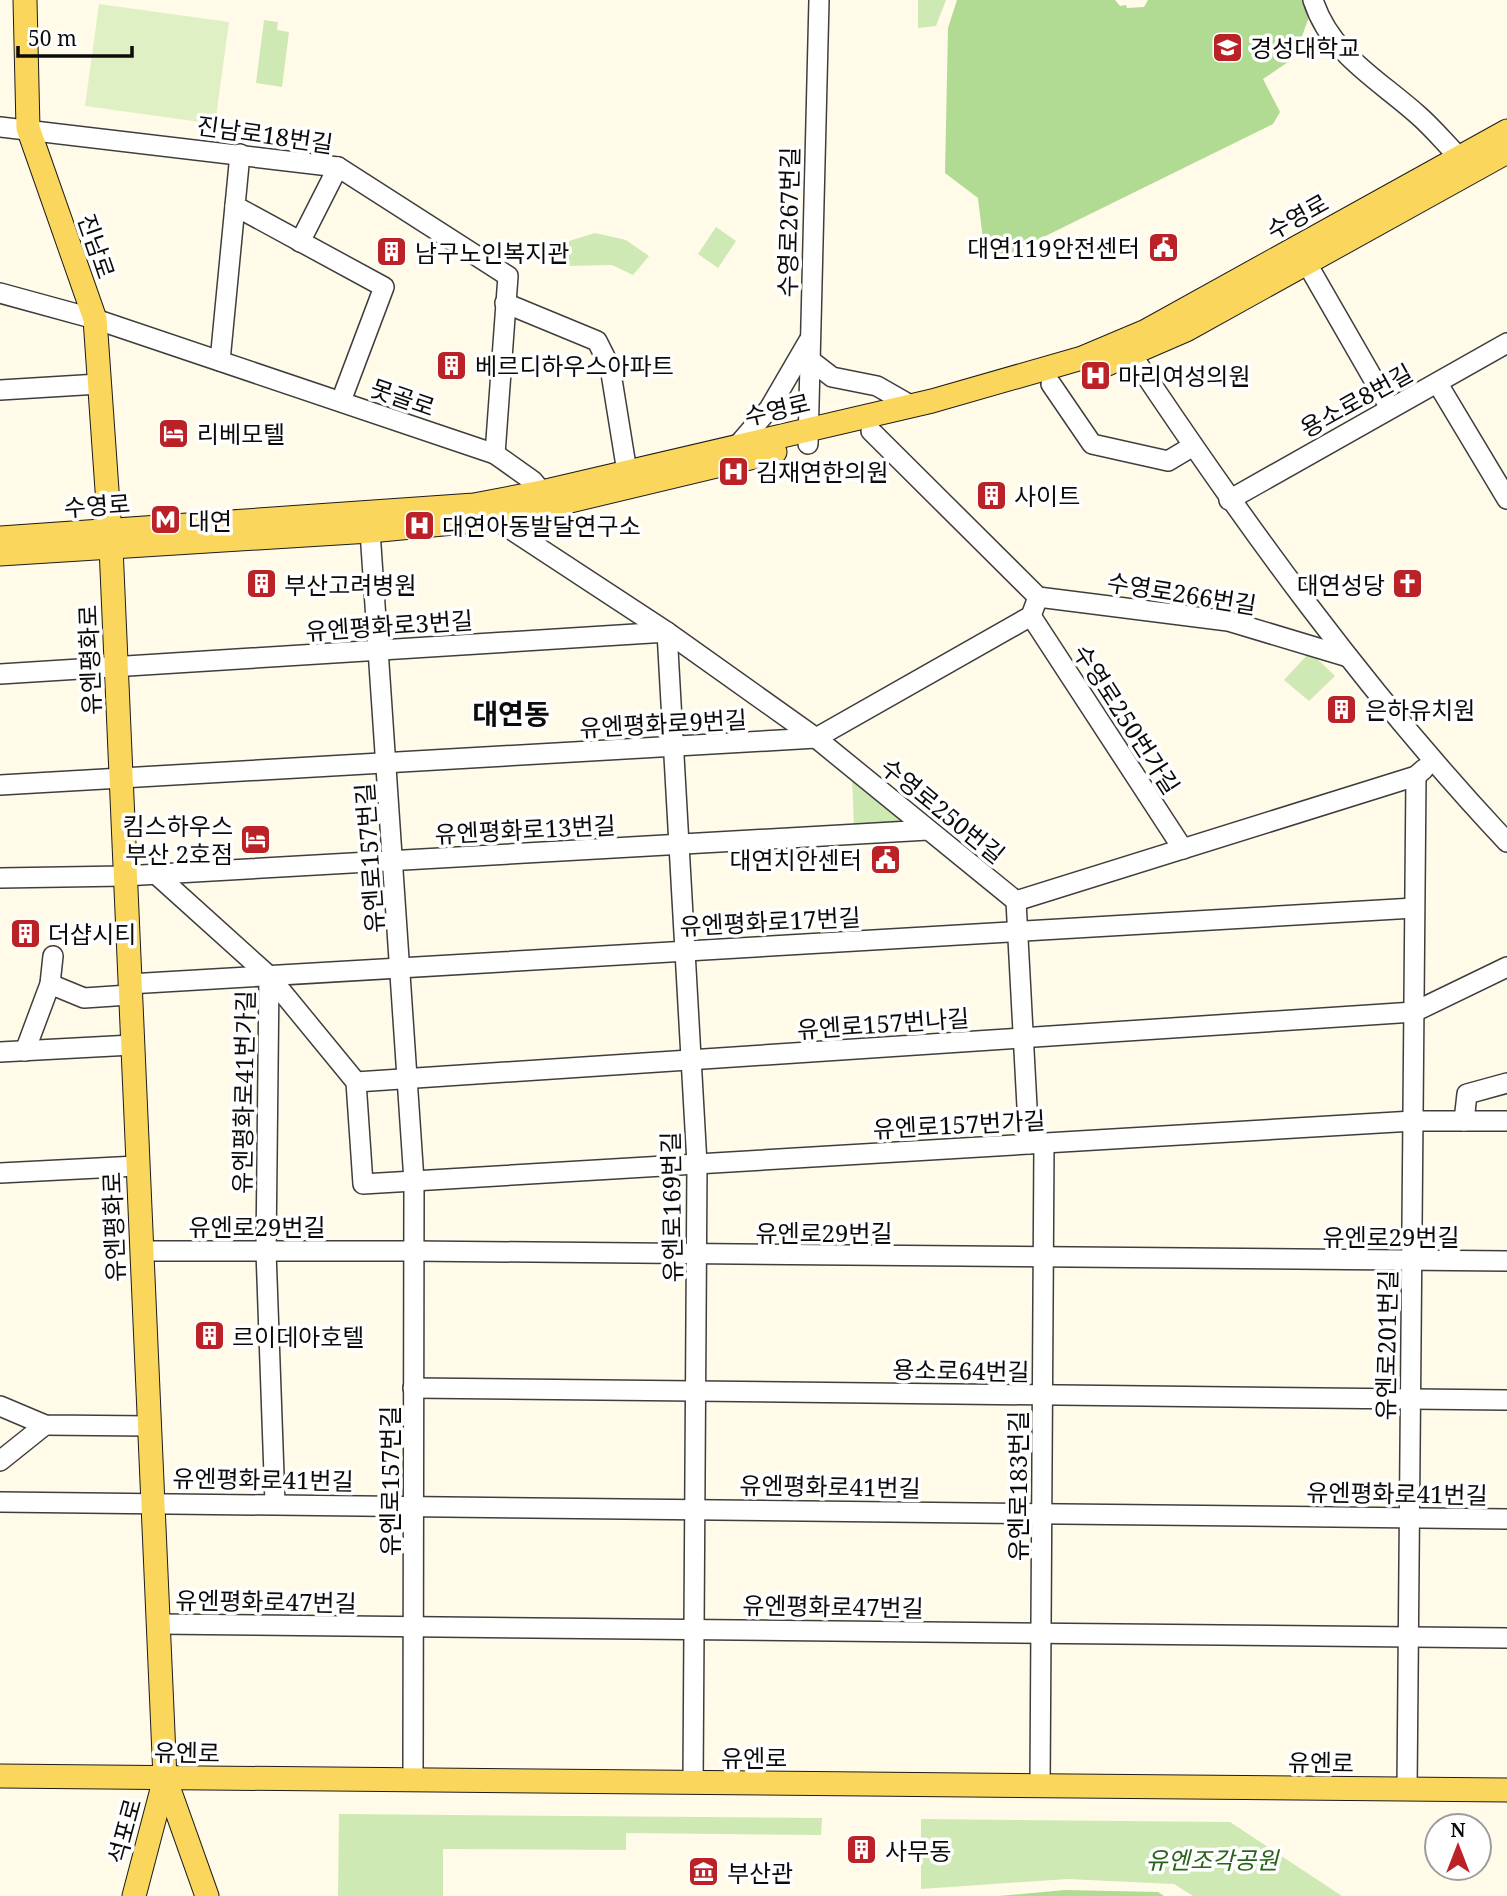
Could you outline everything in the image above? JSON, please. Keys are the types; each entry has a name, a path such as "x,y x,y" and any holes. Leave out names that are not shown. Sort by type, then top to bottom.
{"main road":[{"name":"진남로","path":"25,0 28,128 95,319 111,539"},
{"name":"수영로","path":"0,554 111,539 549,499 808,437 912,406 1040,373 1146,331 1507,131"},
{"name":"수영로","path":"0,538 111,539 370,531 495,519 627,472 738,445 872,431 1051,384 1132,355 1186,330 1507,152"},
{"name":"유엔평화로","path":"111,539 165,1778 207,1896"},
{"name":"유엔로","path":"0,1776 1507,1790"},
{"name":"석포로","path":"134,1896 165,1778"}],"street":[{"name":"수영로267번길","path":"808,437 819,0"},
{"path":"1313,0 1319,18 1340,51 1417,114 1460,158"},
{"path":"0,127 28,128"},
{"name":"진남로18번길","path":"28,128 338,167 508,276 505,303"},
{"path":"220,361 240,153"},
{"path":"300,242 338,167"},
{"path":"235,206 384,287 341,401"},
{"path":"1306,262 1390,408"},
{"name":"못골로","path":"0,293 95,319 495,454 525,474 549,499"},
{"path":"495,454 505,303 597,341 610,367 627,472"},
{"path":"738,445 769,409 810,338"},
{"name":"용소로8번길","path":"1229,500 1507,343"},
{"path":"1132,355 1229,500 1348,657 1432,762 1507,842"},
{"path":"810,360 832,377 877,386 912,406"},
{"path":"0,390 99,384"},
{"path":"1051,384 1092,444 1168,461 1193,446"},
{"path":"1438,384 1507,499"},
{"path":"872,431 1038,597 1031,616"},
{"name":"수영로250번길","path":"495,519 667,632 816,738 1016,901"},
{"name":"유엔로157번길","path":"370,531 414,1181 413,1781"},
{"name":"수영로266번길","path":"1038,597 1228,621 1348,657"},
{"name":"유엔평화로9번길","path":"0,785 816,738 1031,616"},
{"name":"수영로250번가길","path":"1031,616 1183,849"},
{"name":"유엔평화로3번길","path":"0,674 667,632"},
{"name":"유엔로169번길","path":"667,632 697,1164 693,1783"},
{"path":"1016,901 1416,776 1432,762"},
{"name":"유엔로201번길","path":"1407,1790 1416,776"},
{"name":"유엔평화로13번길","path":"1,881 124,877 928,830"},
{"path":"158,875 270,976 356,1082 363,1184 414,1181"},
{"name":"유엔로183번길","path":"1016,901 1023,1038 1036,1144 1043,1258 1040,1786"},
{"name":"유엔평화로17번길","path":"50,984 84,998 129,990 270,976 1414,908"},
{"path":"25,1051 50,984 53,956"},
{"path":"1414,1012 1507,967"},
{"name":"유엔평화로41번가길","path":"270,976 266,1251 275,1503"},
{"name":"유엔로157번나길","path":"356,1082 1414,1012"},
{"path":"0,1052 132,1045"},
{"path":"1464,1121 1467,1094 1507,1083"},
{"name":"유엔로157번가길","path":"414,1181 1413,1121 1507,1121"},
{"path":"0,1173 137,1166"},
{"name":"유엔로29번길","path":"141,1251 1507,1261"},
{"name":"용소로64번길","path":"413,1388 1507,1400"},
{"path":"0,1406 45,1425 149,1426"},
{"path":"0,1461 45,1425"},
{"name":"유엔평화로41번길","path":"0,1502 275,1503 1507,1519"},
{"name":"유엔평화로47번길","path":"158,1624 1507,1637"}],"green space":[{"path":"918,0 946,0 936,26 918,28"},
{"path":"957,0 1115,0 1120,6 1126,5 1127,8 1144,7 1148,0 1303,0 1309,17 1294,58 1263,79 1280,112 1273,124 999,259 984,248 978,198 945,173 948,28"},
{"path":"99,4 229,22 215,124 85,106"},
{"path":"264,20 278,22 277,30 289,32 282,87 256,83"},
{"path":"716,227 736,241 718,268 698,254"},
{"path":"595,233 626,240 649,256 633,275 612,265 564,266 569,241"},
{"path":"1310,652 1335,676 1309,701 1284,680"},
{"path":"852,778 911,826 854,828"},
{"path":"339,1814 822,1818 821,1835 626,1833 626,1850 443,1849 443,1896 338,1896"},
{"name":"유엔조각공원","path":"921,1819 1230,1822 1342,1896 1193,1896 1174,1884 1067,1879 921,1889"},
{"path":"1065,1890 1158,1892 1164,1896 998,1896"}],"place":[{"name":"경성대학교","path":"1227,47"},
{"name":"대연119안전센터","path":"1163,247"},
{"name":"남구노인복지관","path":"392,252"},
{"name":"베르디하우스아파트","path":"452,365"},
{"name":"마리여성의원","path":"1095,375"},
{"name":"리베모텔","path":"174,433"},
{"name":"김재연한의원","path":"733,471"},
{"name":"사이트","path":"991,495"},
{"name":"대연","path":"165,520"},
{"name":"대연아동발달연구소","path":"419,525"},
{"name":"부산고려병원","path":"261,584"},
{"name":"대연성당","path":"1408,584"},
{"name":"은하유치원","path":"1342,709"},
{"name":"킴스하우스 부산 2호점","path":"256,839"},
{"name":"대연치안센터","path":"885,859"},
{"name":"더샵시티","path":"25,933"},
{"name":"르이데아호텔","path":"209,1336"},
{"name":"사무동","path":"862,1850"},
{"name":"부산관","path":"704,1872"}],"district":[{"name":"대연동","path":"511,713"}]}
